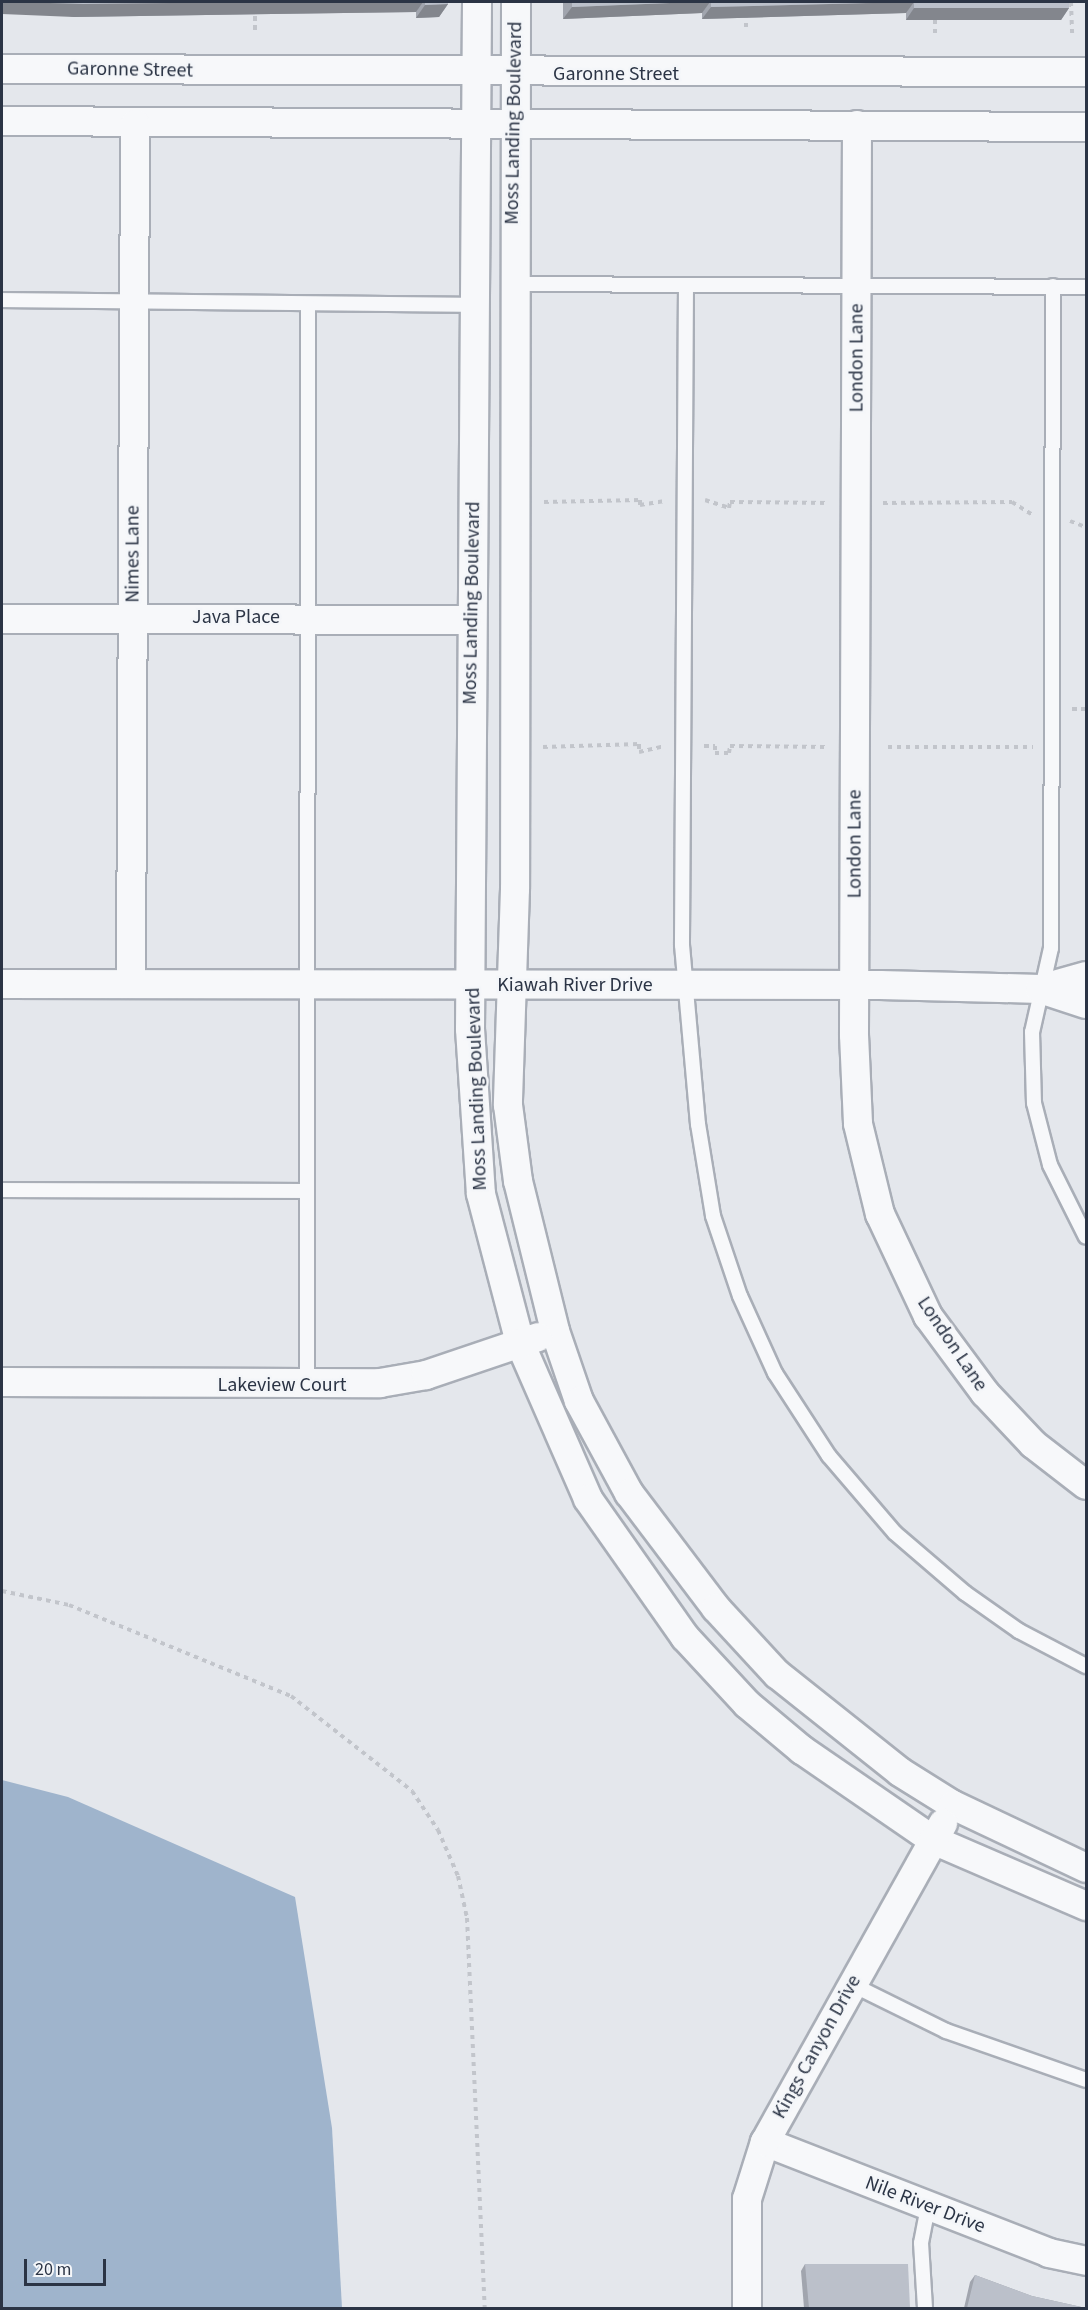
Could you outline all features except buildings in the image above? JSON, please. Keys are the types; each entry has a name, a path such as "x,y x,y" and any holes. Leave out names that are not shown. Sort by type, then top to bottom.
{"street":[{"name":"Moss Landing Boulevard","path":"477,2 479,305 470,620 473,986 481,1194 520,1343 588,1499 685,1637 747,1704 802,1750 933,1840 1086,1906"},
{"name":"Moss Landing Boulevard","path":"516,2 512,284 515,889 510,986 508,1105 518,1181 555,1331 579,1401 629,1493 716,1608 777,1674 900,1772 953,1805 1086,1868"},
{"name":"Garonne Street","path":"2,69 476,74 1086,72"},
{"path":"2,121 135,124 513,122 1086,127"},
{"name":"Nimes Lane","path":"131,983 134,617 132,302 135,124"},
{"name":"London Lane","path":"857,125 855,984 858,1124 880,1214 928,1316 985,1393 1033,1444 1086,1485"},
{"name":"Java Place","path":"2,619 309,617 470,620"},
{"name":"Kiawah River Drive","path":"1040,989 1086,976"},
{"name":"Kiawah River Drive","path":"2,984 131,983 305,986 855,984 1040,989 1086,1004"},
{"name":"Lakeview Court","path":"2,1382 308,1387 426,1375 555,1331"},
{"name":"Kings Canyon Drive","path":"747,2308 747,2199 765,2142 851,1984 953,1805"},
{"name":"Nile River Drive","path":"765,2142 928,2208 1086,2261"}],"lane":[{"path":"512,284 1086,287"},
{"path":"686,285 682,945 698,1124 713,1216 740,1296 775,1373 829,1456 895,1533 1019,1631 1086,1666"},
{"path":"1053,286 1051,948 1032,1032 1034,1103 1050,1165 1086,1237"},
{"path":"2,300 479,305"},
{"path":"308,305 309,617 304,1191 308,1387"},
{"path":"2,1190 304,1191"},
{"path":"851,1984 946,2031 1086,2080"},
{"path":"925,2308 921,2243 928,2208"}],"path":[{"path":"255,2 255,30"},
{"path":"746,2 746,32"},
{"path":"935,2 935,33"},
{"path":"1071,2 1072,33"},
{"path":"544,502 640,500 640,505 671,501"},
{"path":"697,500 717,501 717,507 723,508 730,502 836,503"},
{"path":"871,503 1008,502 1039,517"},
{"path":"1067,521 1086,527"},
{"path":"543,747 639,744 639,752 670,745"},
{"path":"697,746 715,746 715,753 729,753 729,747 825,747"},
{"path":"888,747 1052,748"},
{"path":"2,1591 69,1605 291,1696 412,1791 446,1848 467,1918 485,2308"}],"water":[{"path":"2,1780 68,1797 295,1897 332,2128 342,2308 2,2308"}]}
